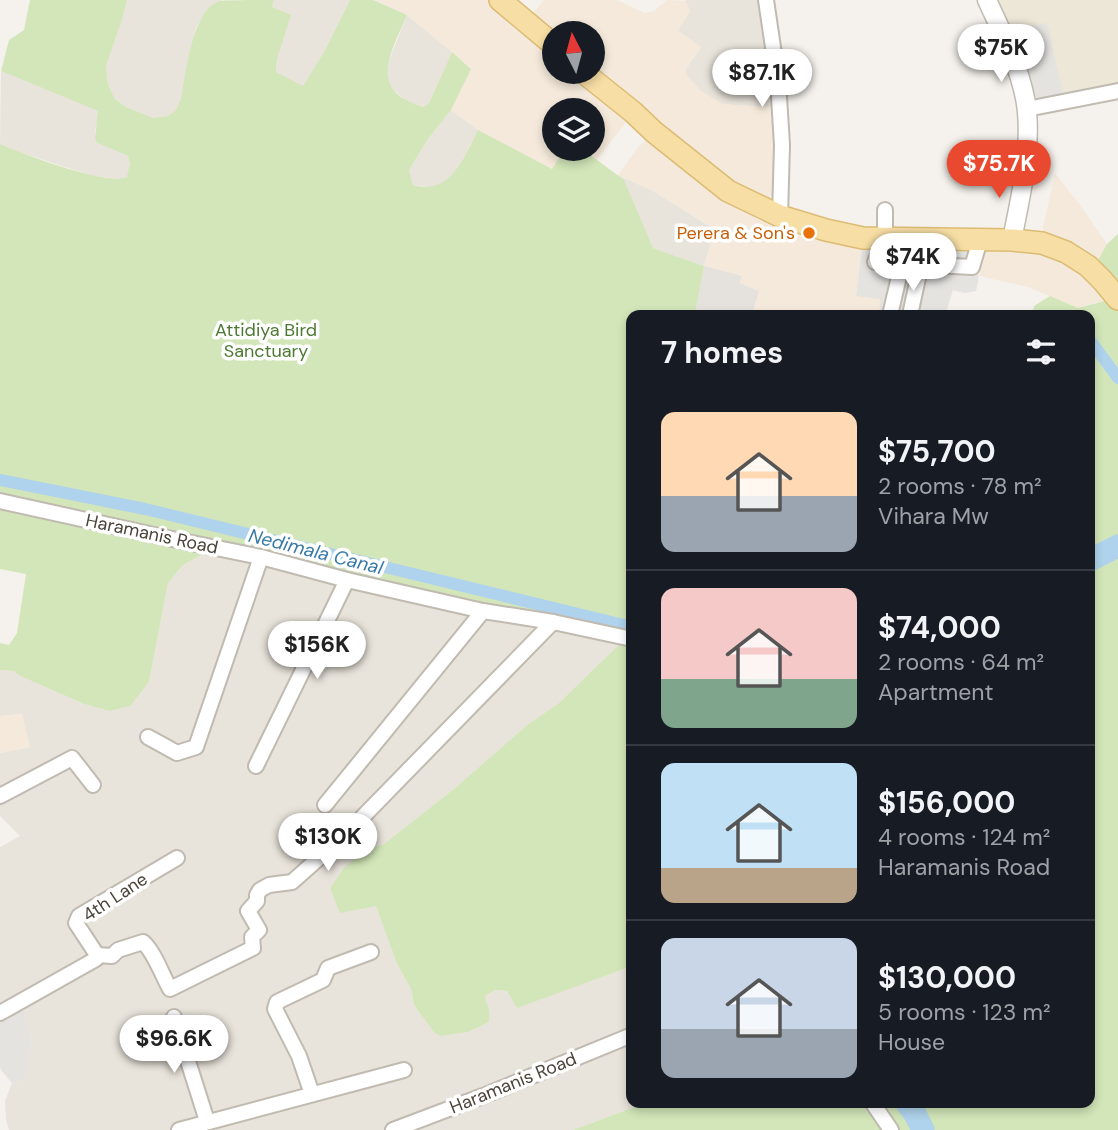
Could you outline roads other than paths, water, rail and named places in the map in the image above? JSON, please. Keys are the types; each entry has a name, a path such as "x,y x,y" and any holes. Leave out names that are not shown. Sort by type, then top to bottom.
{"main road":[{"path":"500,0 542,35"},
{"path":"598,84 728,191 780,216 848,235 885,239 1012,240 1042,243 1066,252 1088,266 1118,299"}],"street":[{"path":"766,0 779,94 782,145 780,216"},
{"path":"987,0 1009,47 1027,109 1025,168 1012,240"},
{"path":"1027,109 1118,91"},
{"path":"885,211 885,239 875,262 972,267 980,240"},
{"path":"891,310 902,264"},
{"path":"911,310 921,264"},
{"name":"Haramanis Road","path":"0,501 261,557 347,580 484,611 626,638"},
{"path":"148,737 177,753 196,747 261,557"},
{"path":"256,765 347,580"},
{"path":"325,805 484,611"},
{"path":"0,1013 96,959 97,955 112,956 118,950 144,942 170,989 253,948 253,937 259,930 248,911 257,901 260,890 269,885 292,882 347,833 553,622"},
{"path":"0,796 72,758 93,785"},
{"name":"4th Lane","path":"97,955 76,923 79,916 177,858"},
{"path":"312,1094 299,1055 275,1009 277,1002 323,980 328,968 371,952"},
{"path":"174,1017 207,1121"},
{"name":"Haramanis Road","path":"393,1130 626,1037"},
{"path":"179,1130 404,1070"},
{"path":"876,1108 891,1130"}],"waterway":[{"path":"1095,347 1118,378"},
{"name":"Nedimala Canal","path":"0,480 145,509 626,626"},
{"path":"1095,558 1118,546"},
{"path":"910,1108 923,1130"}],"place":[{"name":"Perera & Son's","path":"809,233"}],"park label":[{"name":"Attidiya Bird Sanctuary","path":"266,340"}]}
